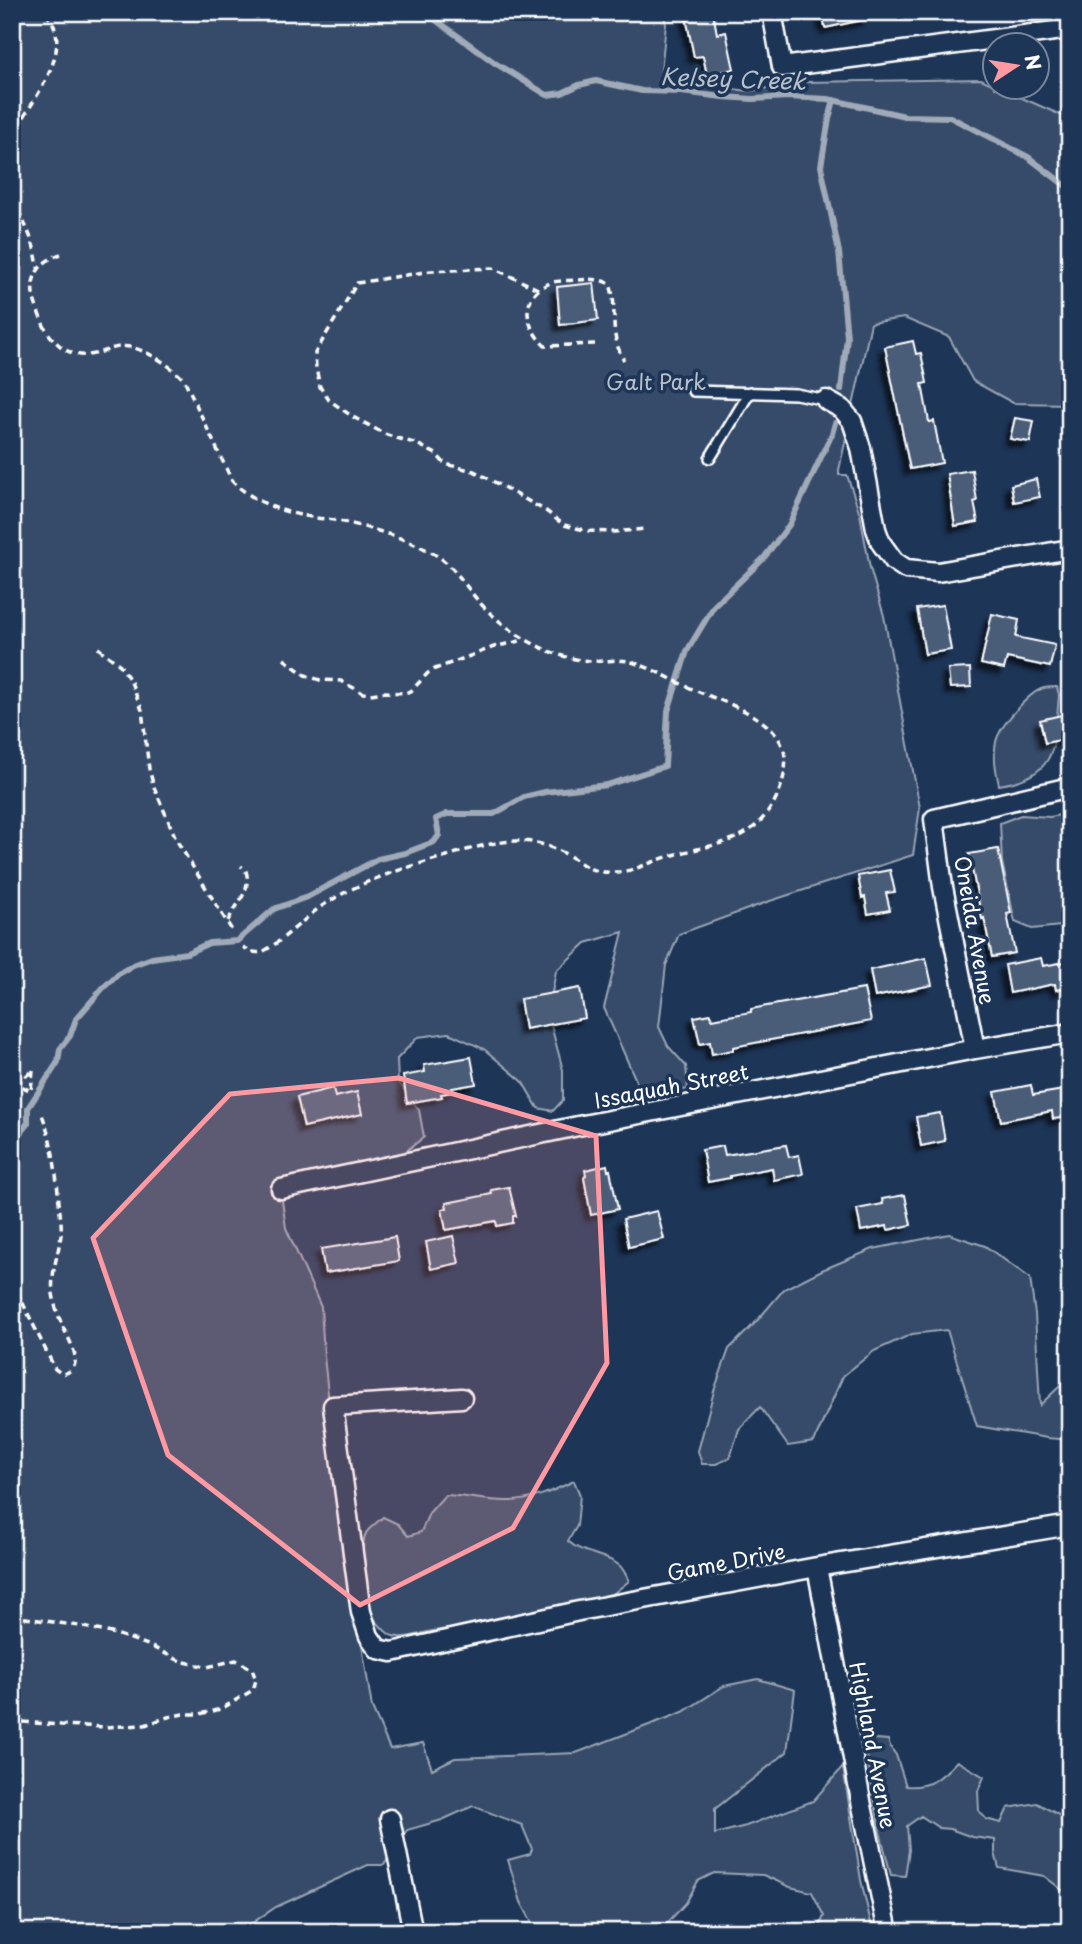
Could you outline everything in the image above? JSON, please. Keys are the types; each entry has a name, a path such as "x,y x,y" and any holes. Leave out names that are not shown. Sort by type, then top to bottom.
{"street":[{"path":"772,12 782,67 1070,29"},
{"path":"826,400 842,409 852,421 861,448 881,544 894,561 906,569 938,572 1070,549"},
{"name":"Oneida Avenue","path":"975,1049 943,887 934,818 1070,788"},
{"name":"Issaquah Street","path":"281,1189 578,1126 1070,1033"},
{"name":"Game Drive","path":"462,1398 333,1406 361,1612 369,1636 378,1648 392,1652 579,1611 817,1567 1070,1525"},
{"name":"Highland Avenue","path":"817,1567 888,1932"},
{"path":"390,1819 413,1932"}],"lane":[{"path":"693,391 796,394 826,400"},
{"path":"710,458 750,392"}],"path":[{"path":"12,138 50,72 54,58 54,27 45,12"},
{"path":"12,200 31,235 36,252 38,268 33,294 43,324 51,338 73,353 88,355 118,346 142,351 178,373 185,380 232,481 243,492 303,516 360,526 432,552 450,565 482,604 516,635 555,653 579,660 631,661 747,711 762,721 782,745 786,770 775,801 764,817 747,833 732,840 622,872 600,872 555,849 519,841 474,848 403,869 344,893 321,906 271,947 261,952 251,952 243,947"},
{"path":"38,268 45,261 61,254"},
{"path":"538,289 493,268 431,271 357,283 315,353 320,387 329,400 353,417 387,435 436,454 445,464 474,471 564,524 588,531 645,529"},
{"path":"595,344 544,346 531,330 527,311 538,289 561,281 596,279 610,284 614,336 624,360"},
{"path":"284,659 305,676 341,681 363,692 404,693 411,691 435,669 502,645 526,640"},
{"path":"98,648 120,665 131,682 142,710 149,769 154,787 177,841 233,932"},
{"path":"228,921 248,884 246,871 241,866"},
{"path":"33,1070 32,1080 31,1091 17,1084 33,1070"},
{"path":"12,1281 55,1369 62,1374 69,1373 75,1366 76,1356 53,1298 52,1277 62,1223 58,1182 50,1134 41,1112"},
{"path":"12,1616 116,1634 148,1645 180,1661 207,1667 236,1660 252,1669 256,1680 253,1690 221,1709 168,1717 145,1725 104,1727 22,1722 12,1719"}],"highlighted area":[{"path":"399,1078 596,1136 607,1363 513,1528 360,1605 168,1455 93,1238 230,1094"}],"green space":[{"name":"Galt Park","path":"12,12 663,12 666,24 660,81 750,91 806,82 981,79 981,102 1031,102 1070,119 1070,404 1013,403 973,381 949,337 904,318 871,323 839,470 839,475 847,475 860,514 870,568 884,616 920,808 913,855 770,901 679,934 666,965 659,1027 668,1046 686,1066 688,1089 660,1095 638,1085 604,1008 623,932 586,943 556,971 548,1014 563,1070 563,1100 553,1111 538,1108 522,1081 484,1049 449,1033 418,1037 397,1059 398,1082 419,1110 424,1137 401,1155 279,1180 286,1228 321,1307 340,1507 372,1708 390,1749 423,1743 432,1769 455,1758 576,1753 683,1712 724,1686 758,1679 795,1690 787,1752 715,1809 715,1834 746,1826 813,1801 843,1767 861,1880 873,1932 820,1932 818,1930 824,1916 812,1892 790,1887 763,1875 714,1873 698,1881 686,1903 659,1932 537,1932 521,1902 508,1860 530,1854 532,1849 522,1825 473,1806 442,1820 407,1830 384,1865 368,1865 276,1907 239,1932 12,1932"},
{"path":"1057,687 1059,695 1056,729 1050,756 1033,774 1019,781 999,785 995,753 1002,728 1021,704 1035,692"},
{"path":"1070,813 1070,925 1032,929 1015,922 1002,862 1000,823 1021,815 1050,817"},
{"path":"949,1234 985,1246 1030,1278 1035,1314 1040,1405 1061,1385 1070,1370 1070,1440 977,1426 947,1330 912,1334 874,1351 843,1376 814,1442 788,1446 760,1407 739,1429 730,1458 716,1464 702,1464 698,1451 714,1391 729,1349 784,1289 873,1249"},
{"path":"574,1481 580,1495 577,1526 568,1541 580,1549 614,1562 621,1568 629,1581 614,1593 487,1624 402,1637 386,1632 369,1612 364,1541 366,1533 383,1517 398,1524 408,1536 421,1532 429,1513 445,1495 515,1501 541,1495"},
{"path":"864,1738 888,1740 906,1786 934,1781 957,1761 984,1777 978,1791 979,1811 986,1819 1001,1823 1008,1808 1037,1803 1070,1821 1070,1896 1044,1876 999,1868 995,1840 939,1828 921,1816 907,1826 909,1850 905,1876 891,1875 880,1832"}],"building":[{"path":"685,12 713,12 717,34 726,32 734,69 707,75 703,56 694,57"},
{"path":"822,12 867,12 868,19 825,28"},
{"path":"594,283 598,320 560,325 557,287"},
{"path":"913,341 916,354 921,353 927,383 922,384 929,422 934,421 942,463 910,469 885,347"},
{"path":"1015,418 1034,421 1030,442 1010,439"},
{"path":"972,470 978,522 955,526 947,474"},
{"path":"1036,479 1040,497 1014,502 1011,485"},
{"path":"943,605 951,650 925,654 917,609"},
{"path":"992,614 1019,620 1016,637 1055,645 1050,667 1007,658 1004,669 981,664"},
{"path":"970,668 971,687 950,688 948,669"},
{"path":"1070,713 1070,738 1045,743 1040,720"},
{"path":"998,849 1011,913 1007,914 1015,953 992,957 969,854"},
{"path":"890,870 895,892 886,893 890,910 868,914 858,876"},
{"path":"926,958 932,985 875,997 870,970"},
{"path":"1041,958 1043,966 1070,961 1070,987 1056,990 1055,984 1010,993 1005,965"},
{"path":"580,988 585,1018 525,1029 520,999"},
{"path":"864,989 871,1021 733,1047 733,1050 712,1054 710,1042 700,1044 694,1017 711,1014 712,1019 751,1012 751,1009"},
{"path":"471,1057 476,1084 452,1088 453,1092 441,1094 442,1097 407,1103 403,1076 425,1072 424,1065"},
{"path":"1031,1085 1033,1095 1070,1089 1070,1117 1053,1119 1052,1111 1001,1121 995,1092"},
{"path":"333,1088 335,1097 357,1092 362,1114 304,1127 297,1097"},
{"path":"940,1113 945,1141 921,1146 916,1117"},
{"path":"786,1145 789,1157 799,1155 803,1174 774,1180 772,1168 708,1182 702,1150 723,1146 725,1155"},
{"path":"607,1165 618,1209 591,1215 585,1170"},
{"path":"509,1187 516,1216 513,1216 513,1223 497,1226 496,1221 446,1230 442,1209 447,1208 446,1203 492,1194 491,1190"},
{"path":"905,1195 911,1225 888,1230 887,1226 861,1231 857,1209 883,1204 882,1199"},
{"path":"657,1211 664,1239 629,1247 623,1219"},
{"path":"453,1236 459,1263 431,1269 426,1242"},
{"path":"395,1237 399,1261 325,1273 321,1249"}],"waterway":[{"name":"Kelsey Creek","path":"399,12 409,16 433,18 495,63 547,95 562,93 596,81 642,91 753,99 828,99 905,116 950,117 1028,157 1070,189"},
{"path":"834,100 821,166 839,252 847,337 841,390"},
{"path":"12,1149 15,1149 19,1134 28,1123 28,1108 58,1062 60,1049 70,1036 76,1019 103,988 133,965 152,958 187,953 209,943 237,941 274,909 307,897 378,859 405,853 434,842 439,835 436,819 447,814 494,814 524,797 607,785 665,766 668,711 687,651 714,606 763,559 789,525 835,423"}]}
